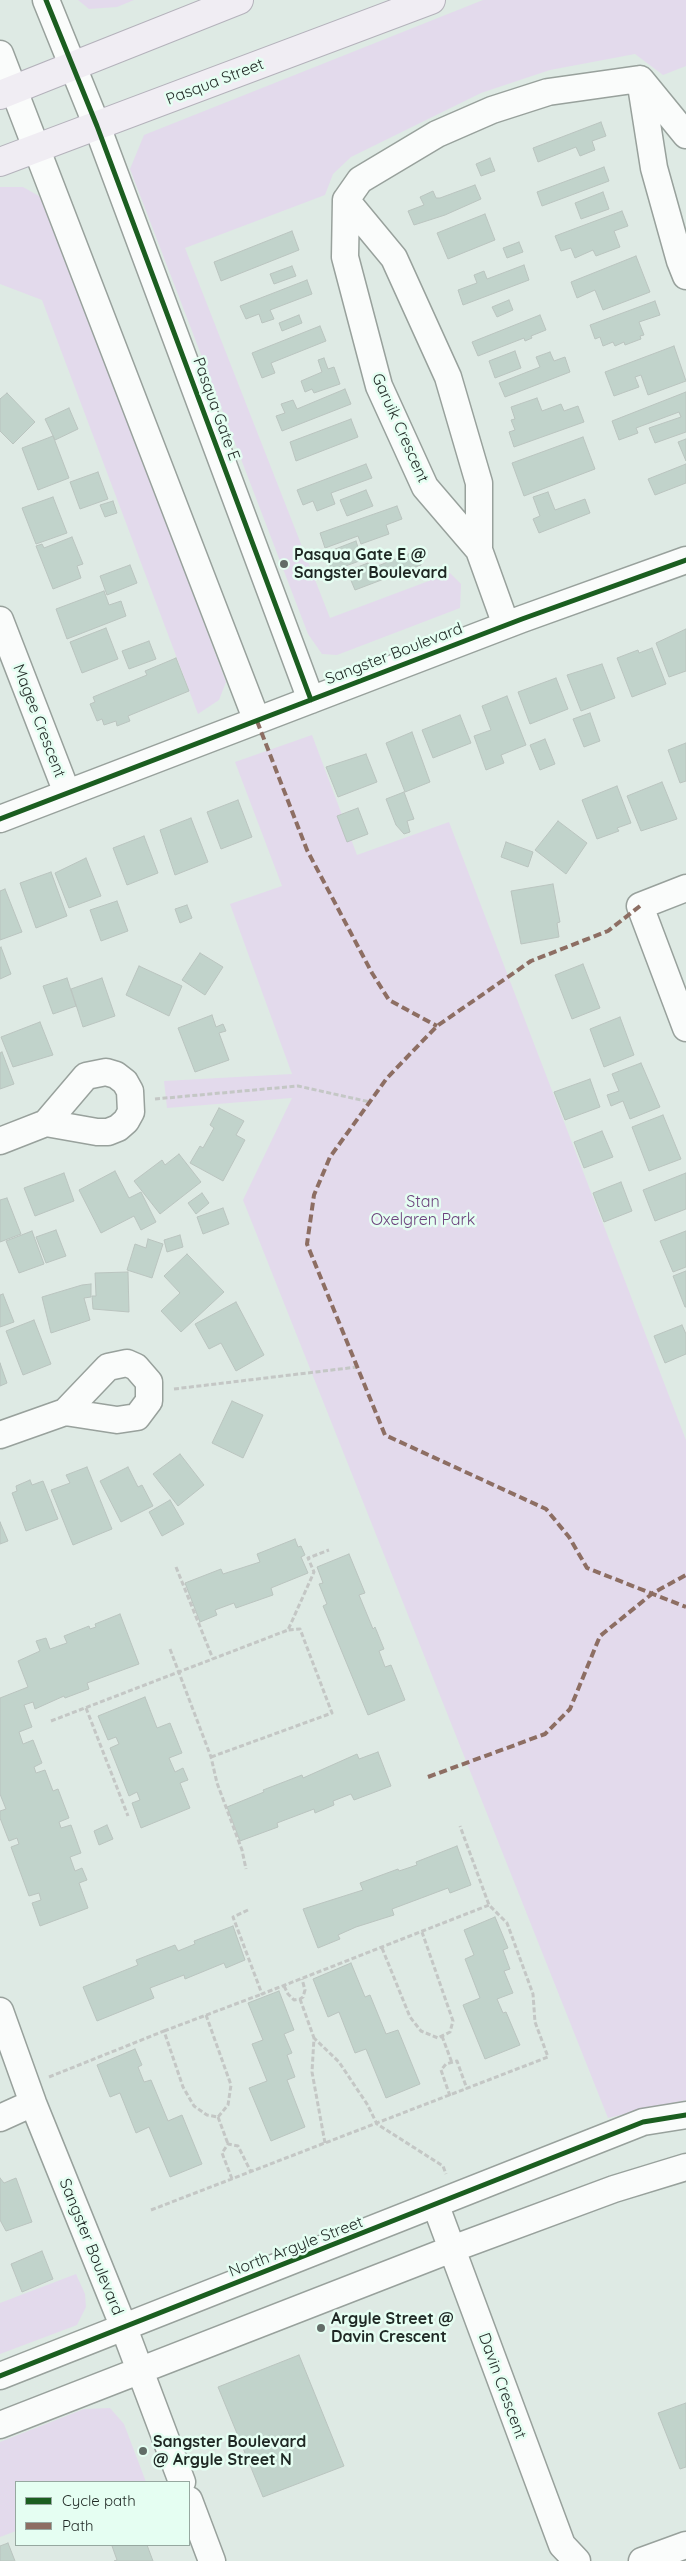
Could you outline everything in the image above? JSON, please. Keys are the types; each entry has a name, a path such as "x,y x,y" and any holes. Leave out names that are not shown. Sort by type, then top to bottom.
{"main road":[{"path":"7,92 239,0"},
{"name":"Pasqua Street","path":"0,162 431,0"}],"street":[{"name":"Pasqua Gate E","path":"46,0 97,126 311,700"},
{"path":"0,54 7,92 36,148 257,721"},
{"path":"640,79 686,135"},
{"path":"346,200 360,180 437,134 492,110 548,92 640,79"},
{"path":"640,79 654,168 686,276"},
{"name":"Garuik Crescent","path":"346,200 345,257 379,386 425,487 479,550"},
{"name":"Garuik Crescent","path":"346,200 394,258 448,377 479,483 479,550 506,625"},
{"name":"Sangster Boulevard","path":"0,819 506,625 686,560"},
{"name":"Magee Crescent","path":"0,620 67,793"},
{"path":"686,888 640,906 686,1028"},
{"path":"0,1141 46,1123 78,1083 86,1076 96,1072 111,1073 125,1082 130,1091 132,1101 131,1112 126,1121 118,1128 108,1132 97,1132 46,1123"},
{"path":"0,1436 65,1412 127,1420 137,1417 144,1410 151,1392 149,1382 136,1367 117,1364 108,1367 100,1373 65,1412"},
{"name":"Sangster Boulevard","path":"0,2011 30,2094 124,2328 182,2481"},
{"path":"0,2118 30,2094"},
{"name":"North Argyle Street","path":"0,2376 445,2202 643,2122 686,2115"},
{"path":"0,2425 452,2249 614,2189 686,2167"},
{"name":"Davin Crescent","path":"445,2202 452,2249 562,2545 577,2561"},
{"path":"190,2503 212,2561"},
{"path":"642,2561 686,2545"}],"path":[{"path":"132,1101 298,1086 370,1102"},
{"path":"151,1392 357,1367"},
{"path":"288,1630 314,1572 308,1558 329,1550"},
{"path":"176,1567 213,1659"},
{"path":"52,1721 288,1630 300,1629 332,1713 211,1757"},
{"path":"170,1649 211,1757 218,1783 242,1850 246,1869"},
{"path":"86,1708 128,1816"},
{"path":"151,2210 548,2057 535,2022 533,1994 507,1923 489,1905 460,1826"},
{"path":"30,2094 164,2031 489,1905"},
{"path":"248,1910 233,1917 262,1994"},
{"path":"382,1948 410,2017 421,2031 438,2038 450,2032 453,2021 422,1932"},
{"path":"284,1986 294,2000 300,1999 303,1997 305,1990 302,1979"},
{"path":"300,1999 314,2038 312,2072 325,2144"},
{"path":"206,2015 231,2085 228,2105 218,2117"},
{"path":"164,2031 183,2087 194,2106 207,2115 218,2117"},
{"path":"442,2036 452,2063"},
{"path":"314,2038 339,2062 367,2104 377,2124 443,2166 445,2202"},
{"path":"450,2096 441,2070 446,2064 457,2061 467,2089"},
{"path":"218,2117 228,2144"},
{"path":"228,2144 238,2146 251,2172"},
{"path":"228,2144 222,2153 232,2179"}],"green space":[{"path":"78,0 134,0 117,7 89,9"},
{"path":"483,0 686,0 686,66 663,75 635,54 550,70 481,93 351,157 333,174 325,195 185,248 330,618 450,573 461,584 460,608 337,655 322,654 308,634 130,169 144,135"},
{"path":"0,187 23,187 39,196 49,210 226,682 219,700 198,714 42,300 0,284"},
{"name":"Stan Oxelgren Park","path":"312,735 357,855 449,822 686,1440 686,2100 608,2118 243,1200 292,1098 167,1108 164,1081 292,1074 230,904 282,886 235,762"},
{"path":"76,2274 85,2294 86,2307 77,2325 0,2354 0,2303"},
{"path":"110,2408 124,2424 146,2481 15,2481 15,2531 0,2537 0,2442 84,2409"}],"building":[{"path":"601,122 606,136 592,141 595,150 580,156 576,147 538,162 533,148"},
{"path":"490,158 495,171 481,176 476,164"},
{"path":"604,167 609,181 542,206 537,192"},
{"path":"475,185 481,199 445,215 414,225 408,211 424,205 420,197 433,191 436,198 440,198"},
{"path":"603,192 609,209 581,219 575,203"},
{"path":"622,211 628,226 614,231 620,247 596,256 593,250 575,258 571,248 561,251 555,236"},
{"path":"485,214 495,240 448,259 437,233"},
{"path":"292,231 299,250 221,281 214,262"},
{"path":"519,242 523,252 507,258 503,248"},
{"path":"636,256 650,292 603,310 595,290 577,298 571,282"},
{"path":"524,265 529,280 463,305 458,290 477,283 474,275 484,271 487,279"},
{"path":"292,266 296,276 274,284 270,274"},
{"path":"307,280 312,294 270,310 274,319 262,323 259,314 246,319 240,306"},
{"path":"509,300 513,310 497,317 492,307"},
{"path":"655,301 660,315 639,322 644,335 640,336 641,339 625,345 624,342 615,346 613,342 603,346 600,337 595,339 590,325"},
{"path":"299,315 302,323 282,331 279,323"},
{"path":"540,315 546,330 531,336 532,338 525,341 524,338 478,356 472,342"},
{"path":"320,326 326,341 271,363 275,373 262,378 252,353"},
{"path":"674,346 686,381 648,395 641,375 635,377 639,387 614,396 605,372"},
{"path":"515,351 521,368 495,378 489,361"},
{"path":"550,352 554,361 565,357 570,372 505,397 499,383 540,367 536,357"},
{"path":"324,358 328,369 334,367 340,384 314,393 312,389 305,392 301,381 322,372 318,360"},
{"path":"345,389 351,404 282,431 276,416 285,413 281,404 293,400 297,409"},
{"path":"686,392 686,432 655,443 649,428 681,417 679,412 636,428 638,433 619,440 612,421"},
{"path":"7,393 35,422 13,444 0,431 0,399"},
{"path":"537,398 542,411 561,404 564,411 578,406 584,422 514,447 509,432 515,430 511,420 515,419 511,407"},
{"path":"69,408 78,429 55,440 45,419"},
{"path":"351,419 358,437 296,461 290,442"},
{"path":"53,436 69,478 38,490 22,448"},
{"path":"583,437 595,469 524,496 512,463"},
{"path":"686,439 686,461 678,442"},
{"path":"366,464 372,478 331,493 335,504 317,511 313,501 303,505 297,490"},
{"path":"686,464 686,483 655,495 648,479"},
{"path":"98,472 108,499 80,509 70,482"},
{"path":"366,490 373,506 347,516 340,500"},
{"path":"548,492 555,510 585,499 590,513 539,533 533,519 540,516 533,497"},
{"path":"53,497 67,533 36,544 22,508"},
{"path":"113,501 117,513 105,517 100,505"},
{"path":"397,506 402,519 386,525 389,534 361,544 358,536 325,548 320,533"},
{"path":"72,537 83,564 77,566 81,578 53,589 36,546 42,544 44,548"},
{"path":"356,541 362,560 332,571 325,553"},
{"path":"416,551 421,565 355,590 347,571 368,563 370,569"},
{"path":"130,565 137,583 107,595 100,576"},
{"path":"104,591 109,605 121,601 126,616 67,639 56,609"},
{"path":"106,628 118,659 82,673 70,642"},
{"path":"686,629 686,671 669,677 656,643"},
{"path":"149,641 156,659 129,669 122,651"},
{"path":"652,648 666,684 632,697 617,658 638,650 639,653"},
{"path":"176,658 189,691 128,716 130,721 117,726 116,721 104,725 102,719 97,721 90,704 95,702 93,697 147,675 145,671"},
{"path":"602,664 615,698 581,711 567,675"},
{"path":"556,678 568,709 530,724 518,692"},
{"path":"507,696 526,745 501,755 504,763 486,770 474,736 491,730 482,706"},
{"path":"590,713 600,741 584,747 573,719"},
{"path":"460,715 471,743 433,758 422,730"},
{"path":"412,732 430,782 405,792 386,743"},
{"path":"545,739 555,764 540,770 530,745"},
{"path":"686,743 686,781 680,783 668,750"},
{"path":"366,754 377,782 338,797 326,767"},
{"path":"662,782 677,819 641,831 627,796"},
{"path":"617,786 631,823 617,828 619,831 597,839 582,800"},
{"path":"404,792 414,819 407,821 410,832 404,834 396,825 386,799"},
{"path":"238,800 252,837 221,849 207,812"},
{"path":"358,808 368,834 347,842 337,816"},
{"path":"191,818 208,862 175,875 160,830"},
{"path":"558,821 587,843 566,874 535,850"},
{"path":"144,836 158,873 127,885 113,848"},
{"path":"506,842 533,852 528,867 501,857"},
{"path":"86,858 101,896 69,908 55,873"},
{"path":"51,872 67,916 36,928 20,883"},
{"path":"553,884 560,922 557,923 559,937 521,944 511,891"},
{"path":"5,889 22,932 0,940 0,891"},
{"path":"117,901 128,931 101,941 90,910"},
{"path":"187,905 192,918 180,923 175,909"},
{"path":"0,948 11,974 0,979"},
{"path":"200,953 223,967 205,995 182,980"},
{"path":"583,964 600,1008 572,1019 555,975"},
{"path":"139,966 182,986 169,1016 126,995"},
{"path":"67,978 76,1006 53,1014 43,986"},
{"path":"102,978 115,1016 83,1027 71,989"},
{"path":"212,1015 216,1027 223,1024 226,1031 219,1033 229,1060 195,1072 178,1028"},
{"path":"620,1017 634,1055 604,1067 590,1029"},
{"path":"40,1022 53,1055 13,1067 1,1037"},
{"path":"2,1052 14,1084 0,1089 0,1053"},
{"path":"641,1063 660,1107 630,1119 623,1101 611,1106 607,1095 619,1091 612,1074"},
{"path":"590,1079 600,1107 565,1120 554,1092"},
{"path":"219,1108 244,1121 236,1135 245,1140 223,1181 190,1163 200,1146 203,1148 214,1128 210,1125"},
{"path":"663,1115 681,1159 649,1171 632,1127"},
{"path":"602,1131 613,1157 584,1168 574,1142"},
{"path":"179,1154 201,1182 160,1214 134,1181 162,1160 165,1165"},
{"path":"115,1171 129,1198 141,1192 156,1222 141,1230 134,1216 101,1233 79,1190"},
{"path":"64,1173 74,1201 35,1216 24,1188"},
{"path":"686,1173 686,1209 655,1221 643,1190"},
{"path":"621,1182 632,1211 604,1222 593,1193"},
{"path":"202,1193 209,1203 196,1214 188,1203"},
{"path":"7,1198 21,1234 0,1242 0,1200"},
{"path":"223,1208 229,1224 203,1234 197,1217"},
{"path":"56,1230 66,1256 46,1263 36,1237"},
{"path":"32,1231 44,1264 19,1273 6,1241"},
{"path":"686,1231 686,1267 673,1272 660,1241"},
{"path":"180,1235 183,1247 167,1252 164,1240"},
{"path":"148,1239 163,1244 152,1278 127,1270 135,1244 146,1248"},
{"path":"187,1254 224,1292 181,1332 161,1311 180,1293 164,1276"},
{"path":"686,1271 686,1307 685,1307 673,1276"},
{"path":"128,1272 129,1312 93,1309 92,1296 96,1296 95,1273"},
{"path":"91,1284 91,1297 84,1298 90,1320 51,1333 42,1297"},
{"path":"3,1294 14,1322 0,1327 0,1295"},
{"path":"236,1302 264,1355 236,1371 221,1343 209,1349 195,1324"},
{"path":"34,1320 51,1364 23,1375 6,1331"},
{"path":"682,1325 686,1334 686,1354 665,1363 654,1336"},
{"path":"0,1363 7,1383 0,1386"},
{"path":"232,1401 263,1415 243,1458 212,1443"},
{"path":"180,1454 204,1485 178,1506 153,1474"},
{"path":"87,1467 112,1529 73,1545 51,1490 70,1483 66,1475"},
{"path":"128,1467 138,1487 142,1485 153,1506 121,1522 100,1481"},
{"path":"30,1480 32,1485 43,1481 58,1519 26,1531 12,1493 17,1491 16,1486"},
{"path":"170,1500 184,1524 162,1536 149,1512"},
{"path":"0,1522 8,1541 0,1544"},
{"path":"295,1539 298,1547 301,1546 305,1555 301,1557 308,1573 271,1588 273,1595 236,1608 234,1603 215,1610 217,1615 200,1622 185,1583 221,1569 223,1574 260,1562 257,1554"},
{"path":"349,1554 365,1593 359,1595 373,1629 375,1627 384,1649 379,1651 385,1667 391,1665 405,1700 368,1715 323,1606 327,1604 319,1584 323,1583 317,1567"},
{"path":"120,1614 139,1664 87,1683 89,1689 65,1698 64,1696 35,1709 33,1702 24,1705 32,1727 19,1732 23,1744 33,1740 42,1763 34,1767 36,1773 45,1770 53,1791 58,1789 69,1818 59,1822 61,1828 71,1825 81,1853 70,1857 75,1871 82,1868 87,1880 79,1883 88,1908 40,1926 32,1903 41,1900 39,1893 29,1896 11,1847 19,1844 17,1838 9,1841 0,1818 0,1811 6,1809 0,1794 0,1698 28,1687 18,1661 40,1651 36,1641 46,1638 50,1649 67,1643 64,1636 89,1626 90,1629 96,1627 95,1624"},
{"path":"145,1697 157,1728 170,1723 182,1753 169,1758 175,1772 183,1768 188,1780 180,1783 190,1808 141,1828 132,1803 140,1800 137,1792 129,1796 110,1748 119,1744 116,1737 108,1740 98,1716"},
{"path":"378,1752 391,1786 354,1800 351,1794 333,1801 334,1805 315,1813 314,1809 277,1823 278,1827 240,1841 227,1807 264,1792 263,1790 302,1775 303,1778 357,1754 359,1759"},
{"path":"107,1825 113,1839 99,1845 94,1831"},
{"path":"457,1846 471,1885 450,1893 448,1888 392,1909 394,1915 356,1927 338,1935 340,1939 318,1948 303,1909 363,1890 360,1883 398,1869 399,1871 417,1865 416,1862"},
{"path":"495,1917 508,1948 503,1950 510,1969 504,1971 513,1993 497,1999 503,2013 506,2012 520,2045 485,2059 463,2005 480,1998 465,1959 474,1955 464,1930"},
{"path":"233,1926 245,1960 226,1968 224,1963 185,1979 184,1975 150,1988 154,1998 97,2021 83,1987 138,1965 136,1960 175,1945 178,1951 195,1944 194,1941"},
{"path":"351,1963 365,1997 370,1995 386,2034 398,2030 420,2084 386,2098 366,2049 355,2053 339,2012 328,2017 313,1979"},
{"path":"279,1991 294,2030 284,2034 292,2053 287,2055 295,2077 287,2080 305,2127 271,2141 249,2088 267,2081 252,2044 263,2040 248,2003"},
{"path":"135,2049 142,2065 138,2067 144,2082 151,2080 168,2121 182,2115 202,2164 170,2177 149,2127 136,2133 120,2093 110,2097 97,2065"},
{"path":"0,2178 4,2183 16,2178 32,2222 6,2231 0,2220"},
{"path":"42,2251 53,2279 22,2292 11,2264"},
{"path":"299,2355 344,2466 263,2497 218,2387"},
{"path":"686,2403 686,2467 680,2469 658,2413"},
{"path":"8,2543 15,2561 0,2561 0,2546"},
{"path":"112,2546 147,2546 153,2561 114,2561 117,2560"}],"marked path":[{"path":"257,721 307,850 372,973 389,1000 437,1026"},
{"path":"640,906 608,931 531,961 437,1026 387,1078 330,1157 314,1195 307,1244 385,1435 546,1509 569,1537 587,1568 686,1607"},
{"path":"428,1777 545,1734 570,1709 600,1636 653,1593 686,1575"}],"cycle path":[{"path":"46,0 97,126 311,700"},
{"path":"0,819 522,619 686,560"},
{"path":"0,2376 643,2122 686,2115"}],"place":[{"name":"Pasqua Gate E @ Sangster Boulevard","path":"284,564"},
{"name":"Argyle Street @ Davin Crescent","path":"321,2328"},
{"name":"Sangster Boulevard @ Argyle Street N","path":"143,2451"}]}
